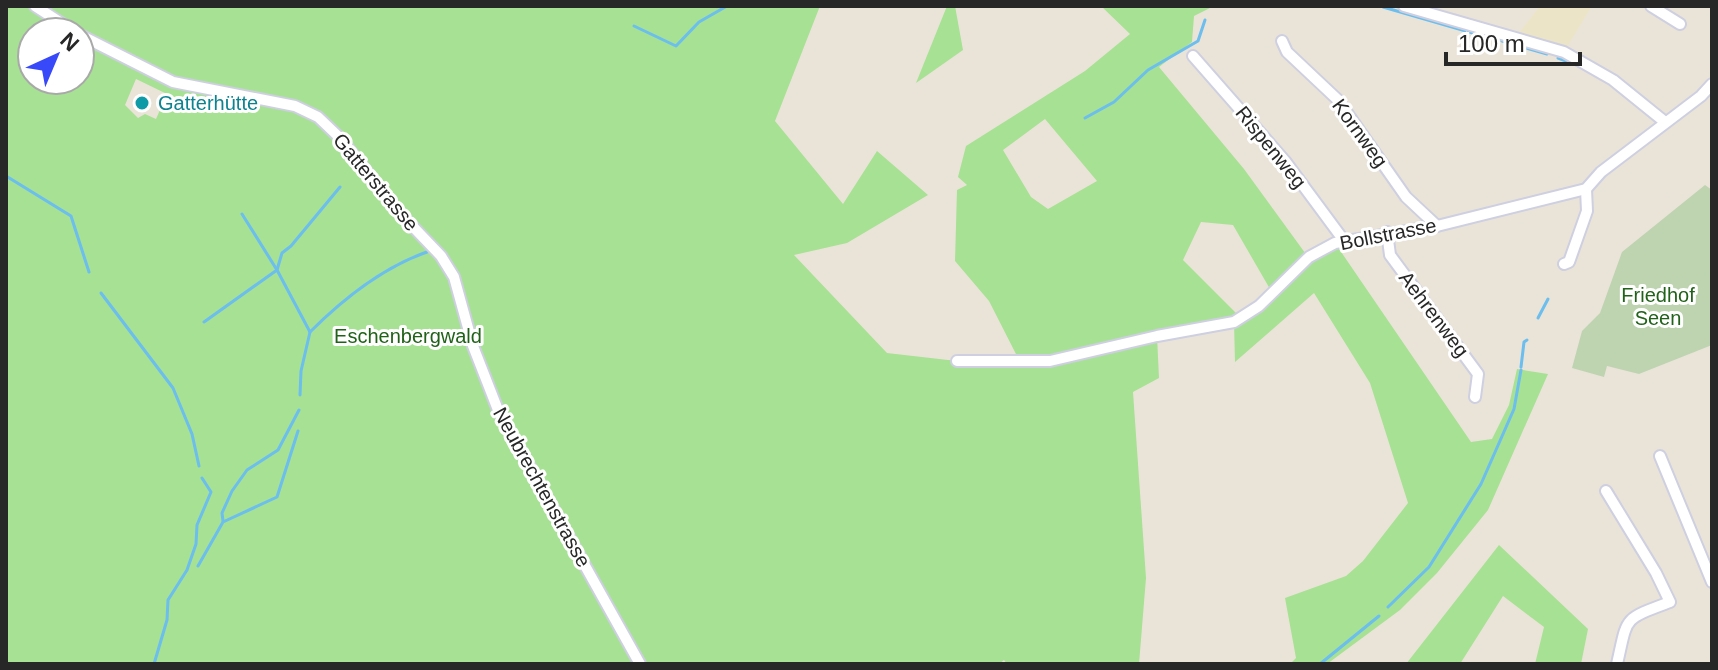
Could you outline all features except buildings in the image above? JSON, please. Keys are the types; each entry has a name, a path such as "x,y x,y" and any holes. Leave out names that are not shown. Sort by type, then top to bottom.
{"street":[{"path":"1404,6 1564,52 1613,80 1665,122"},
{"path":"1651,6 1680,24"},
{"name":"Kornweg","path":"1282,41 1287,52 1346,110 1406,197 1437,226"},
{"name":"Gatterstrasse","path":"96,43 173,82 295,106 318,117 341,139 397,210 449,265 460,303"},
{"name":"Rispenweg","path":"1193,56 1285,161 1345,242"},
{"path":"1564,264 1569,262 1587,211 1586,189 1601,172 1701,96 1712,84"},
{"name":"Bollstrasse","path":"957,361 1045,362 1234,322 1259,306 1309,257 1335,243 1437,226 1586,189"},
{"name":"Aehrenweg","path":"1387,232 1390,255 1478,374 1475,397"},
{"name":"Neubrechtenstrasse","path":"460,303 477,359 498,410 640,664"},
{"path":"1660,456 1712,582"},
{"path":"1606,491 1670,602 1631,617 1617,664"}],"shaded area":[{"path":"1540,6 1592,6 1564,52 1515,38"}],"green space":[{"name":"Eschenbergwald","path":"6,6 820,6 775,121 843,204 877,151 928,195 847,243 794,255 887,353 948,360 1020,362 989,301 955,261 957,190 967,185 958,177 966,146 1085,71 1130,34 1101,6 1214,6 1194,16 1192,42 1159,67 1244,169 1308,257 1335,243 1471,442 1492,439 1509,405 1517,369 1548,374 1488,510 1437,573 1400,610 1327,664 1290,664 1296,658 1285,598 1346,576 1363,561 1408,503 1370,383 1314,293 1235,362 1234,322 1259,306 1270,289 1233,225 1201,222 1183,260 1238,315 1157,336 1159,378 1133,392 1146,578 1139,664 1007,664 1004,660 999,664 6,664","holes":["136,79 167,94 156,119 145,114 138,118 125,105","1045,119 1097,181 1048,209 1031,197 1003,150"]},
{"path":"947,6 955,6 963,50 916,83"},
{"name":"Friedhof Seen","path":"1705,185 1712,190 1712,345 1639,374 1607,366 1604,377 1572,368 1582,331 1600,313 1622,252"},
{"path":"1499,545 1588,629 1581,664 1535,664 1544,627 1503,596 1460,664 1406,664"}],"waterway":[{"path":"634,26 676,46 699,22 727,6"},
{"path":"1383,7 1483,36"},
{"path":"1085,118 1114,102 1148,70 1198,41 1205,20"},
{"path":"1502,41 1547,54"},
{"path":"1558,58 1566,61"},
{"path":"6,176 71,216 89,272"},
{"path":"204,322 277,270 282,253 340,187"},
{"path":"242,214 310,332 301,371 300,395"},
{"path":"310,332 364,286 394,267 427,252"},
{"path":"101,293 173,388 192,434 199,466"},
{"path":"1538,318 1548,299"},
{"path":"1521,367 1524,342 1527,340"},
{"path":"1388,607 1429,567 1481,484 1514,409 1521,370"},
{"path":"223,521 222,513 232,491 247,470 278,450 299,410"},
{"path":"198,566 223,522 277,497 298,431"},
{"path":"154,664 167,620 168,600 187,570 196,544 197,525 211,492 202,478"},
{"path":"1320,664 1379,616"}],"place":[{"name":"Gatterhütte","path":"142,103"}]}
